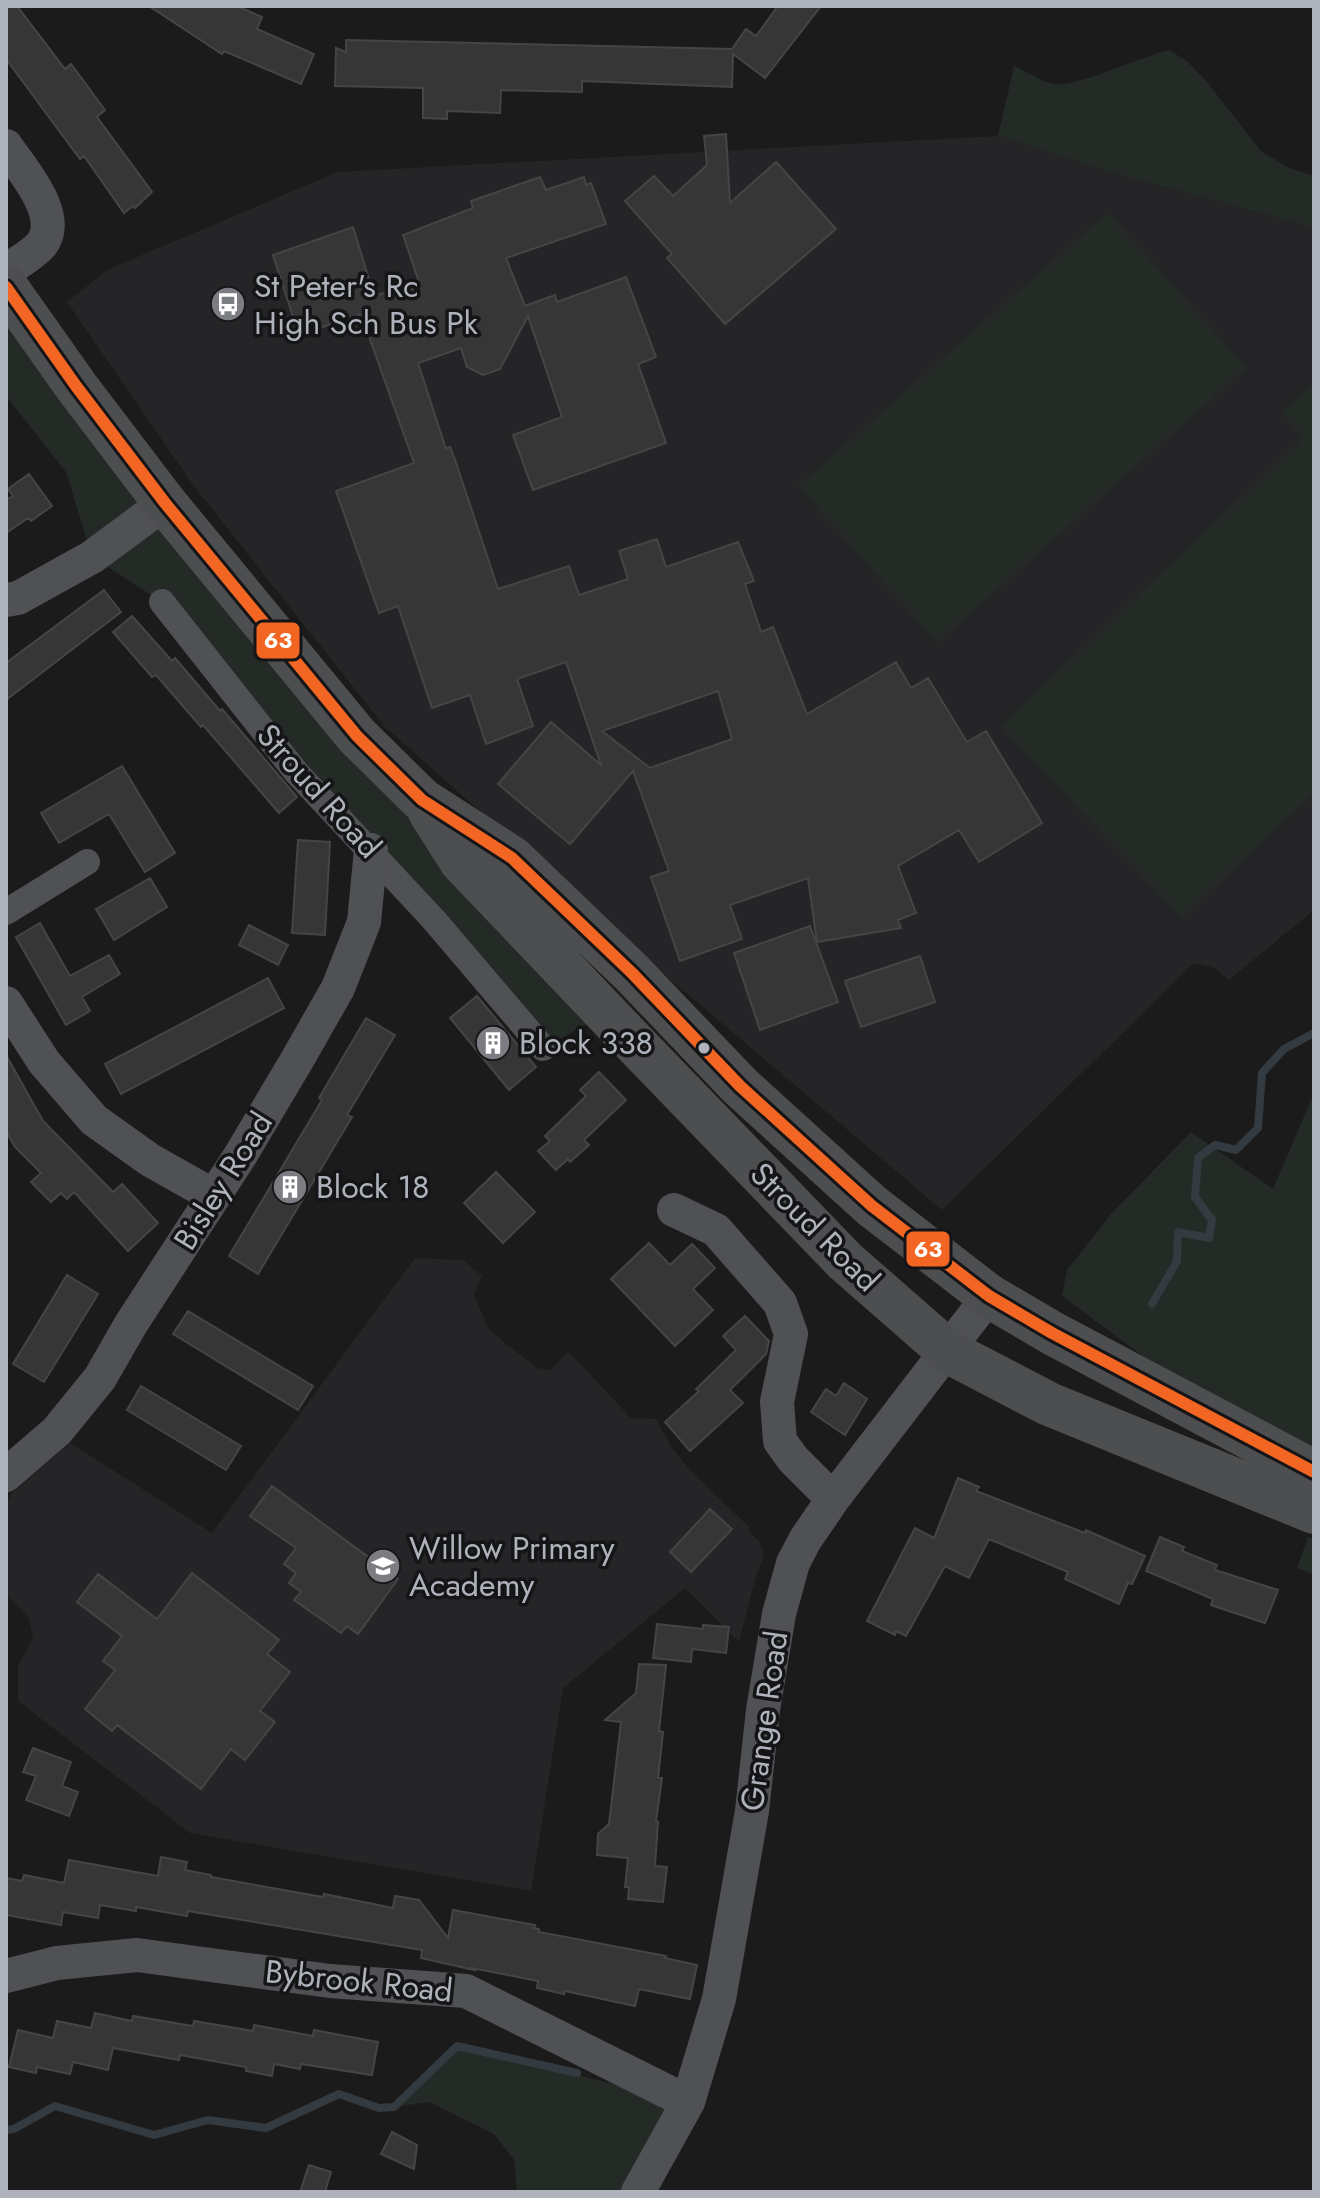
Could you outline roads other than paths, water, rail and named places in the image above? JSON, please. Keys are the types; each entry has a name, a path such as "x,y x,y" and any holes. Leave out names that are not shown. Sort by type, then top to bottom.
{"main road":[{"name":"Stroud Road","path":"6,287 33,328 165,503 357,736 422,800 512,858 632,973 740,1086 872,1206 989,1296 1306,1489"},
{"name":"Stroud Road","path":"422,800 461,861 488,890 845,1261 949,1352 1049,1404 1306,1489"}],"street":[{"path":"6,146 40,196 49,221 42,244 6,271"},
{"path":"6,600 18,598 92,557 165,503"},
{"name":"Stroud Road","path":"162,602 296,772 371,850 543,1048"},
{"name":"Bisley Road","path":"6,1475 57,1431 100,1378 131,1324 248,1143 338,988 364,922 371,850"},
{"path":"6,912 87,862"},
{"path":"6,1003 44,1062 94,1120 150,1160 214,1196"},
{"path":"674,1210 716,1230 780,1303 791,1334 777,1402 780,1441 793,1459 833,1499"},
{"name":"Grange Road","path":"638,2192 688,2102 719,1999 752,1811 763,1710 779,1614 793,1563 833,1499 949,1352 989,1296"},
{"name":"Bybrook Road","path":"6,1976 57,1963 137,1955 330,1981 466,1991 688,2102"}],"waterway":[{"path":"1152,1304 1177,1261 1178,1232 1209,1238 1212,1220 1195,1197 1198,1158 1215,1145 1236,1150 1258,1128 1262,1073 1284,1049 1314,1033"},
{"path":"6,2130 14,2129 55,2106 154,2135 208,2120 266,2128 339,2094 379,2108 394,2107 457,2046 577,2073"}],"place":[{"name":"St Peter's Rc High Sch Bus Pk","path":"228,304"},
{"name":"Block 338","path":"493,1043"},
{"name":"Block 18","path":"290,1187"},
{"name":"Willow Primary Academy","path":"383,1566"}]}
